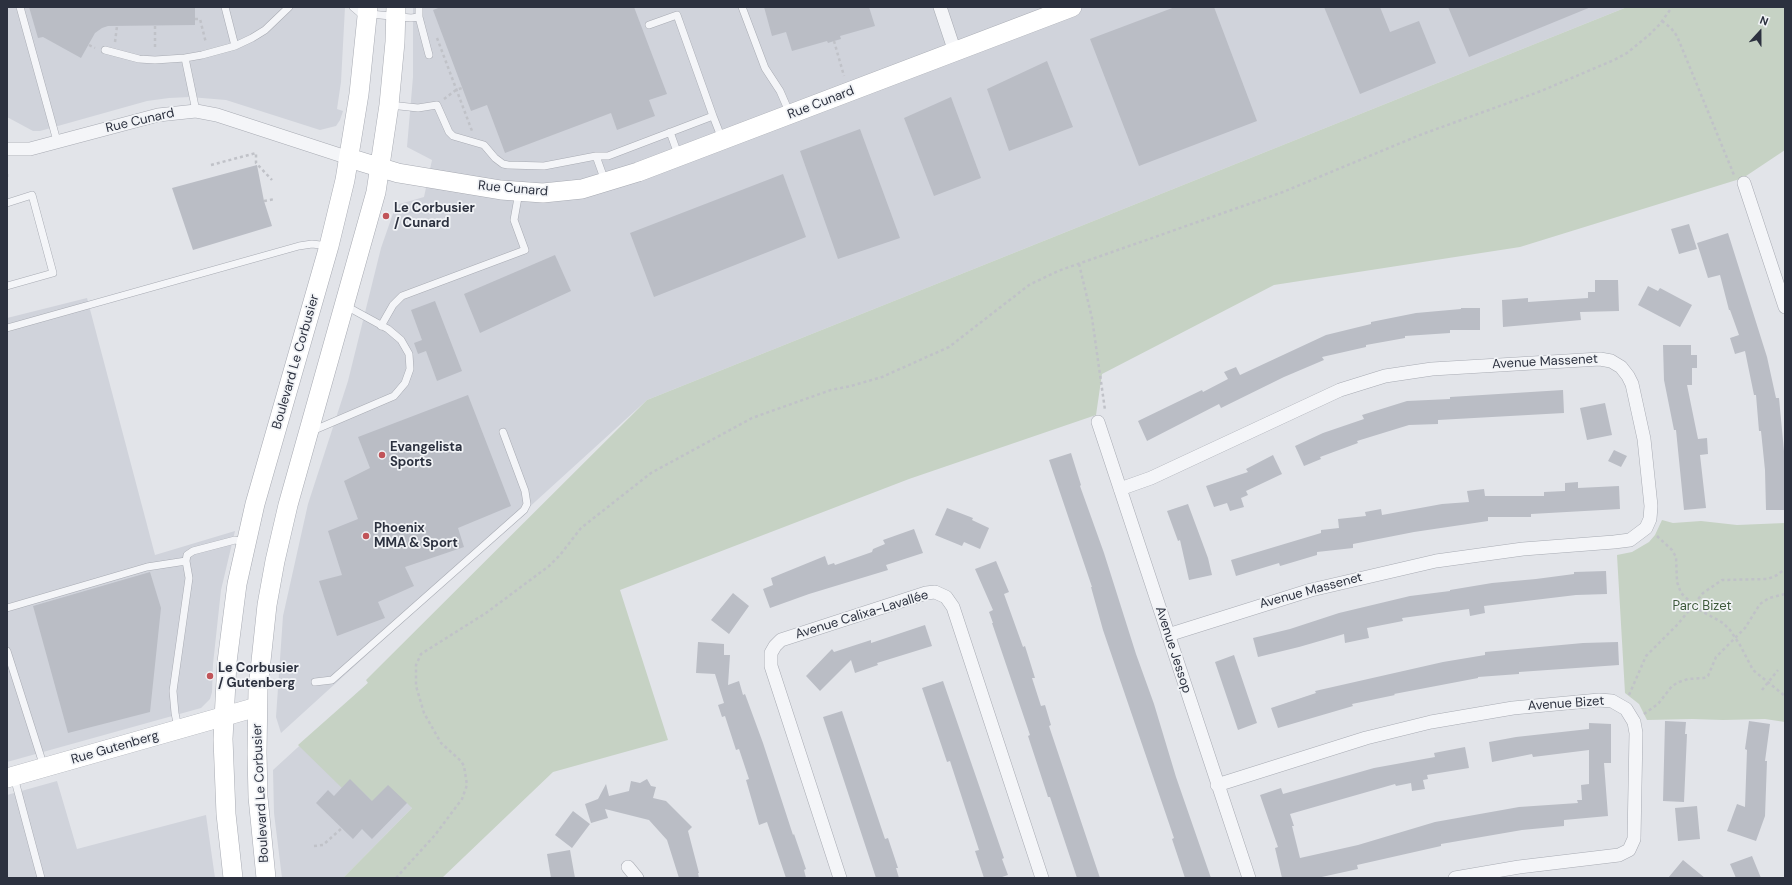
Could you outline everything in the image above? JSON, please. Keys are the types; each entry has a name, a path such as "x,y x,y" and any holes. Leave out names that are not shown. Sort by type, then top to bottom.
{"street":[{"path":"940,7 955,52"},
{"name":"Rue Cunard","path":"7,149 30,149 158,115 196,111 222,116 380,168 419,176 519,192 556,192 582,189 606,183 679,157 1072,7"},
{"name":"Boulevard Le Corbusier","path":"233,878 225,798 224,717 231,626 237,584 259,491 329,246 350,158 360,87 363,9"},
{"name":"Boulevard Le Corbusier","path":"266,878 257,782 257,707 270,585 282,526 373,201 380,168 389,104 396,12"},
{"path":"1740,181 1785,307"},
{"name":"Avenue Massenet","path":"1120,489 1151,478 1340,390 1385,376 1416,370 1600,359 1611,361 1621,368 1628,376 1632,384 1644,439 1651,506 1650,519 1646,528 1630,540 1523,549 1436,561 1311,590 1168,635"},
{"name":"Avenue Jessop","path":"1102,417 1120,489 1249,878"},
{"name":"Avenue Calixa-Lavallée","path":"840,878 771,666 771,653 781,640 926,593 935,592 946,597 953,607 1042,878"},
{"name":"Avenue Bizet","path":"1217,785 1366,738 1431,722 1513,708 1599,700 1612,701 1626,709 1634,722 1636,733 1634,839 1629,850 1619,855 1519,867 1455,878"},
{"name":"Boulevard Le Corbusier","path":"224,717 257,707"},
{"name":"Rue Gutenberg","path":"11,777 224,717"},
{"path":"628,866 637,878"}],"lane":[{"path":"20,7 58,142"},
{"path":"225,7 236,46"},
{"path":"105,50 138,59 185,58 236,46 265,30 290,7"},
{"path":"419,7 419,17 429,55"},
{"path":"674,7 722,140"},
{"path":"742,7 765,68 780,91 790,115"},
{"path":"363,9 396,12 419,17"},
{"path":"649,25 677,15"},
{"path":"185,58 196,111"},
{"path":"389,104 418,108 437,105 449,132 453,136 484,145 495,158 508,165 544,166 596,156 608,156 713,116"},
{"path":"670,132 679,157"},
{"path":"596,156 606,183"},
{"path":"381,326 393,305 402,296 525,250 514,220 519,192"},
{"path":"7,203 32,196 53,273 7,286"},
{"path":"7,328 299,246 312,244 329,246"},
{"path":"308,432 389,399 406,383 410,369 409,354 401,340 381,326 344,305"},
{"path":"315,682 332,680 524,510 527,504 525,492 503,432"},
{"path":"179,730 175,713 174,691 189,578 186,561 187,555 193,551 235,540 246,542"},
{"path":"7,608 147,567 186,561"},
{"path":"7,651 44,768"},
{"path":"11,777 41,878"}],"path":[{"path":"396,878 435,835 462,799 468,785 464,766 461,761 441,743 424,713 416,686 416,666 421,654 486,613 549,566 560,555 581,528 659,468 752,418 831,390 882,377 949,347 1029,285 1058,271 1284,192 1420,135 1541,91 1627,53 1649,35 1672,7"},
{"path":"195,19 200,19 206,45"},
{"path":"1662,21 1672,28 1677,36 1740,181"},
{"path":"115,41 116,26"},
{"path":"155,26 155,40"},
{"path":"435,32 466,115"},
{"path":"834,41 844,76"},
{"path":"456,90 462,88"},
{"path":"211,165 256,153 256,163 272,180"},
{"path":"264,201 275,199"},
{"path":"1079,264 1092,318 1102,417"},
{"path":"1654,534 1665,542 1672,550 1677,564 1679,589 1692,605 1723,623 1736,638 1754,670 1785,696"},
{"path":"1628,697 1646,656 1678,624 1703,593 1722,580 1768,579 1785,569"},
{"path":"1644,714 1658,704 1672,686 1688,679 1704,678 1708,676 1716,657 1730,642 1736,638 1764,600 1785,594"},
{"path":"1762,690 1778,670"},
{"path":"314,846 323,844 342,828"}],"shaded area":[{"path":"7,7 345,7 341,82 337,109 343,111 336,126 320,130 226,100 190,97 169,98 147,101 40,131 33,131 7,117"},
{"path":"413,7 1627,7 647,400 281,733 276,717 283,616 308,504 348,381 381,248 396,205 424,197 432,160 407,147 413,77"},
{"path":"87,298 155,555 235,531 221,590 213,664 212,692 210,699 201,708 7,762 7,318"},
{"path":"369,682 412,808 343,878 282,878 274,813 273,770"},
{"path":"57,781 77,849 206,815 215,878 7,878 7,795"}],"green space":[{"path":"1627,7 1785,7 1785,150 1743,178 1520,247 1274,285 1102,374 1096,415 909,479 620,590 668,740 553,772 442,878 343,878 412,808 407,803 372,801 350,780 342,788 298,745 368,683 366,680 647,400"},
{"name":"Parc Bizet","path":"1662,520 1673,523 1701,521 1737,525 1785,523 1785,722 1765,719 1647,720 1639,704 1625,693 1617,555 1632,552 1649,542 1655,535"}],"building":[{"path":"29,7 195,7 195,25 108,26 95,33 81,58 43,37 38,38"},
{"path":"441,7 634,7 667,94 649,100 655,116 617,130 611,113 505,153 487,105 471,111 433,10"},
{"path":"764,7 869,7 875,26 840,36 841,39 828,43 827,41 792,51 786,32 772,36"},
{"path":"1175,7 1214,7 1257,121 1139,166 1090,39"},
{"path":"1324,7 1380,7 1390,32 1419,21 1436,63 1360,94"},
{"path":"1448,7 1591,7 1469,57"},
{"path":"1047,61 1073,127 1009,151 987,89"},
{"path":"951,97 981,178 934,196 904,118"},
{"path":"860,129 900,238 838,259 800,151"},
{"path":"257,165 264,201 272,226 193,250 172,188"},
{"path":"783,174 806,237 654,297 630,233"},
{"path":"1689,224 1697,249 1679,254 1671,229"},
{"path":"1728,233 1767,357 1776,398 1779,398 1785,462 1785,510 1766,510 1765,470 1761,431 1759,431 1756,395 1754,395 1745,351 1735,354 1730,338 1739,335 1729,310 1720,275 1708,278 1697,243"},
{"path":"555,255 571,291 480,333 464,294"},
{"path":"1595,280 1618,280 1619,311 1580,312 1581,320 1503,327 1502,300 1528,298 1528,302 1588,298 1588,292 1595,292"},
{"path":"1648,286 1658,291 1660,288 1692,305 1680,327 1638,305"},
{"path":"435,301 462,371 437,381 426,351 418,354 414,343 422,340 411,310"},
{"path":"1461,308 1480,308 1480,330 1450,330 1450,333 1405,336 1405,338 1366,345 1366,347 1322,357 1324,360 1284,377 1221,408 1219,404 1147,441 1138,421 1202,390 1203,392 1228,379 1224,372 1236,367 1240,375 1326,335 1371,324 1371,322 1416,313"},
{"path":"1663,345 1691,345 1691,355 1697,355 1697,368 1692,368 1692,385 1687,385 1698,439 1707,438 1708,454 1700,455 1706,508 1684,510 1676,430 1674,430 1664,380"},
{"path":"1563,390 1564,413 1438,420 1438,424 1409,425 1357,441 1358,443 1320,457 1321,459 1304,466 1295,446 1323,433 1364,419 1362,415 1407,401"},
{"path":"468,395 511,506 458,528 464,547 405,567 414,586 378,602 385,618 337,636 319,581 342,575 328,531 358,519 344,481 370,468 358,437"},
{"path":"1605,403 1612,435 1587,440 1580,408"},
{"path":"1614,450 1627,456 1621,467 1608,461"},
{"path":"1071,453 1081,485 1080,486 1104,553 1136,654 1154,704 1176,777 1211,878 1185,878 1172,839 1174,838 1103,630 1092,587 1049,460"},
{"path":"1273,455 1282,474 1246,491 1248,495 1241,498 1244,507 1230,511 1227,503 1214,507 1206,486 1248,472 1246,469"},
{"path":"1578,482 1578,488 1619,486 1620,509 1531,514 1531,517 1488,517 1488,521 1414,532 1353,544 1353,548 1317,552 1317,555 1280,566 1279,563 1236,576 1231,560 1321,533 1321,530 1339,528 1338,519 1366,516 1365,512 1381,509 1382,515 1442,504 1469,502 1467,491 1484,489 1485,496 1544,496 1544,492 1565,491 1565,483"},
{"path":"1188,504 1208,558 1212,575 1189,580 1180,540 1178,541 1167,511"},
{"path":"947,508 973,518 972,520 989,528 980,549 964,542 962,546 935,535"},
{"path":"914,529 923,553 886,565 888,570 809,594 770,608 763,589 773,585 771,578 825,556 828,565 834,563 835,565 872,552 873,549 885,544 883,540"},
{"path":"996,561 1009,592 1004,594 1023,647 1025,646 1035,678 1032,678 1041,706 1045,705 1051,725 1049,726 1100,878 1077,878 1050,797 1048,797 1028,736 1030,735 992,623 989,612 993,610 975,569"},
{"path":"1606,571 1607,594 1576,595 1484,606 1485,613 1470,616 1469,609 1402,618 1403,621 1367,628 1369,638 1345,643 1344,634 1258,657 1253,638 1290,629 1339,613 1410,596 1450,591 1492,583 1574,574 1574,572"},
{"path":"150,572 161,608 150,712 68,733 33,606"},
{"path":"733,593 749,606 729,634 711,620"},
{"path":"925,625 932,646 877,663 878,665 855,673 851,660 820,691 806,676 832,649 834,652 871,640 871,643"},
{"path":"698,642 724,644 724,655 730,655 728,685 739,681 743,695 745,694 806,869 804,870 806,878 786,878 767,822 759,825 746,780 749,779 739,749 736,750 725,716 722,717 718,705 724,703 715,674 696,673"},
{"path":"1618,642 1619,665 1519,672 1519,674 1478,677 1352,704 1353,706 1278,728 1271,708 1316,693 1315,691 1443,662 1485,655 1485,652 1583,643"},
{"path":"1234,655 1257,723 1238,730 1215,662"},
{"path":"943,681 1004,858 1002,859 1008,875 999,878 984,878 975,851 979,850 950,761 947,762 922,688"},
{"path":"842,711 885,839 888,838 898,868 896,868 899,878 876,878 823,717"},
{"path":"1665,721 1686,722 1685,734 1687,734 1684,802 1663,801"},
{"path":"1749,721 1770,724 1765,761 1767,761 1765,816 1756,841 1727,831 1737,804 1745,807 1747,750 1745,749"},
{"path":"1589,723 1611,724 1611,763 1604,763 1608,816 1564,820 1564,826 1522,830 1441,844 1441,846 1357,865 1358,869 1317,878 1282,878 1275,848 1278,847 1260,795 1281,788 1283,794 1374,768 1435,757 1434,753 1465,747 1469,768 1427,775 1428,779 1423,780 1425,789 1412,791 1411,783 1396,786 1395,784 1290,814 1294,826 1292,826 1300,858 1358,845 1435,822 1519,807 1578,803 1577,800 1582,800 1581,785 1589,784 1589,750 1533,757 1532,754 1492,762 1489,742 1516,737 1589,729"},
{"path":"350,779 372,801 388,785 407,803 372,839 362,829 353,839 316,803 328,790 334,796"},
{"path":"647,779 651,786 656,787 653,798 666,801 692,827 688,831 699,878 679,878 667,840 649,820 605,809 608,818 591,823 585,804 598,799 606,784 609,796 629,791 631,781 640,783"},
{"path":"1697,806 1700,839 1678,841 1675,808"},
{"path":"573,811 590,824 572,848 555,835"},
{"path":"570,850 575,878 551,878 547,854"},
{"path":"1752,856 1761,878 1736,878 1730,864"},
{"path":"1683,860 1705,878 1668,878"}],"place":[{"name":"Le Corbusier / Cunard","path":"386,216"},
{"name":"Evangelista Sports","path":"382,455"},
{"name":"Phoenix MMA & Sport","path":"366,536"},
{"name":"Le Corbusier / Gutenberg","path":"210,676"}]}
